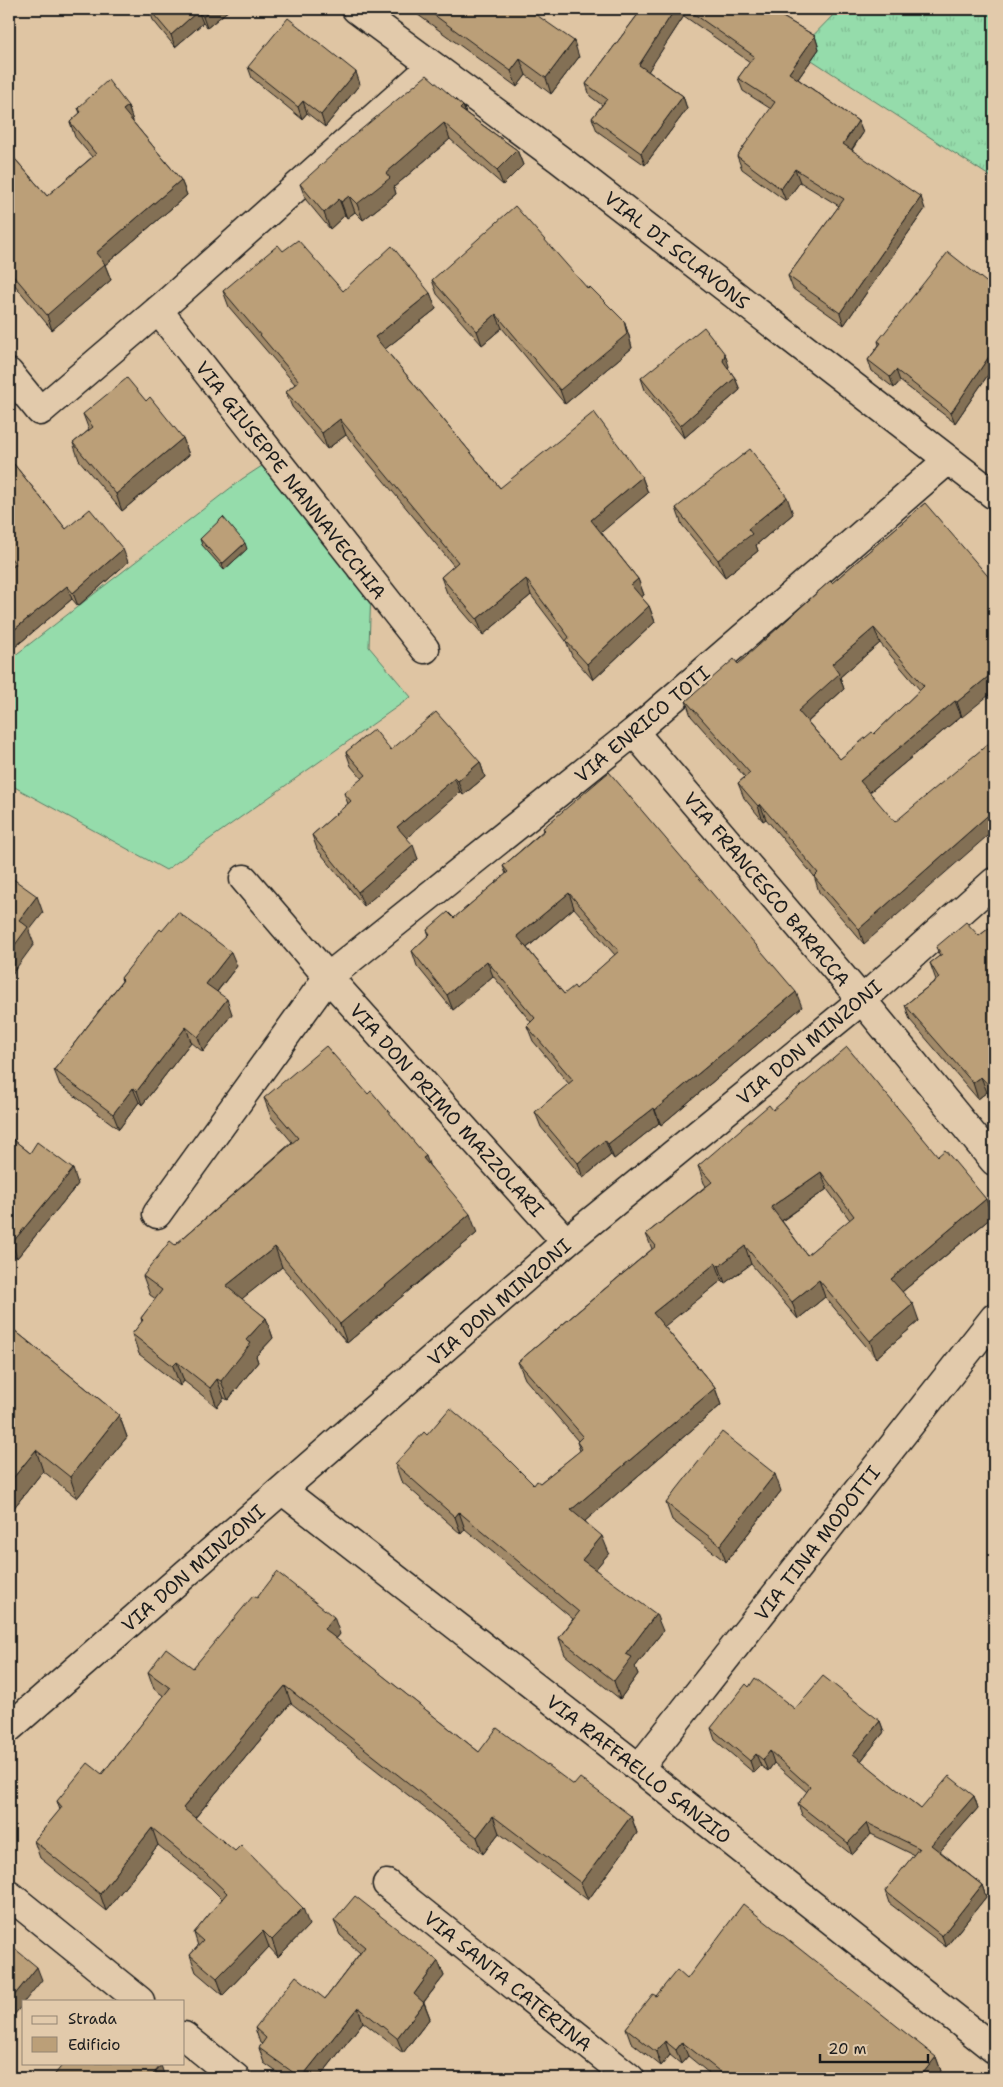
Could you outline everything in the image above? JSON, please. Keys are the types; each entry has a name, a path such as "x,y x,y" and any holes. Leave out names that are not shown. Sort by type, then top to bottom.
{"street":[{"name":"VIAL DI SCLAVONS","path":"356,9 559,159 994,495"},
{"path":"9,373 40,411 158,310 432,66"},
{"name":"VIA GIUSEPPE NANNAVECCHIA","path":"158,310 425,650"},
{"name":"VIA ENRICO TOTI","path":"328,977 634,732 948,460"},
{"name":"VIA FRANCESCO BARACCA","path":"634,732 862,1000 994,1162"},
{"name":"VIA DON PRIMO MAZZOLARI","path":"244,879 328,977 566,1242"},
{"name":"VIA DON MINZONI","path":"9,1728 566,1242 862,1000 994,882"},
{"path":"156,1214 328,977"},
{"name":"VIA TINA MODOTTI","path":"639,1768 994,1318"},
{"name":"VIA RAFFAELLO SANZIO","path":"282,1490 639,1768 994,2049"},
{"name":"VIA SANTA CATERINA","path":"387,1884 630,2078"},
{"path":"9,1895 139,2000"},
{"path":"185,2037 236,2078"}],"green space":[{"path":"839,9 994,9 994,179 798,51"},
{"path":"265,464 371,589 369,647 411,697 166,870 9,784 9,660 242,479"}],"building":[{"path":"149,9 212,9 203,17 198,11 171,35"},
{"path":"426,9 528,9 574,41 546,78 520,59 511,71"},
{"path":"642,9 675,9 639,65 683,96 641,153 592,118 607,99 586,84"},
{"path":"687,9 769,9 815,36 789,73 858,121 843,144 921,197 840,313 788,276 844,199 795,169 781,189 737,156 775,102 738,78 754,56"},
{"path":"288,18 356,72 321,115 303,101 298,107 248,67"},
{"path":"427,75 463,106 460,109 517,150 497,170 444,123 386,173 390,178 357,204 349,196 341,202 339,199 324,213 300,184 352,137"},
{"path":"108,80 128,106 123,110 181,180 96,253 105,264 47,315 9,270 9,152 47,196 96,154 70,122 81,112 78,108"},
{"path":"515,206 588,289 590,287 624,321 627,334 560,390 496,314 477,331 432,280"},
{"path":"298,240 343,291 392,246 430,293 375,337 500,488 594,412 642,477 591,520 638,579 631,585 649,606 587,664 566,641 569,637 526,579 477,619 441,577 458,562 340,419 322,433 286,392 299,381 223,291 278,245 283,251"},
{"path":"948,252 990,285 994,278 994,349 951,413 896,370 890,377 868,360 881,343 878,341"},
{"path":"704,327 725,354 723,361 735,378 680,426 641,378"},
{"path":"127,378 146,401 150,397 183,438 116,494 73,443 93,427 83,414"},
{"path":"750,449 787,497 748,529 752,534 718,560 676,508"},
{"path":"9,458 66,529 90,509 123,549 73,593 67,586 9,634 9,570 16,564 9,556"},
{"path":"925,503 994,581 994,672 957,702 955,701 860,781 895,822 994,739 994,810 859,929 814,877 818,873 760,804 758,806 738,783 750,773 686,701 734,659 738,664 830,581 832,583","holes":["874,628 924,686 874,734 872,732 840,759 798,711 839,674 832,664"]},
{"path":"223,517 245,543 222,564 200,539"},
{"path":"436,712 480,762 458,781 455,778 397,827 413,845 358,892 312,835 351,801 344,793 366,775 346,752 374,729 391,750"},
{"path":"609,772 796,992 655,1110 654,1108 608,1144 605,1140 578,1163 535,1112 573,1080 527,1026 535,1018 487,961 447,995 412,951 430,934 427,930 448,912 454,918 508,872 503,866 545,830 543,828","holes":["569,893 619,951 576,989 574,986 564,994 517,936"]},
{"path":"9,876 37,896 19,920 28,927 9,953"},
{"path":"178,912 231,952 206,984 227,999 198,1037 186,1027 137,1091 133,1088 113,1114 54,1070 123,980 121,978 160,929 162,931"},
{"path":"966,922 979,936 994,924 994,1091 981,1077 973,1083 905,1005 939,978 930,963 942,954 936,947"},
{"path":"326,1046 368,1094 371,1091 426,1156 423,1158 470,1214 340,1324 275,1247 226,1286 266,1318 246,1340 251,1343 221,1381 217,1379 210,1388 177,1362 173,1366 132,1334 143,1320 141,1318 162,1290 143,1276 170,1241 175,1245 298,1138 264,1098"},
{"path":"847,1047 938,1156 945,1150 986,1199 891,1279 913,1304 870,1341 819,1280 792,1302 745,1246 719,1266 716,1263 653,1313 715,1388 571,1510 602,1536 582,1560 656,1614 626,1654 632,1657 614,1681 559,1638 579,1612 459,1512 455,1517 395,1464 424,1432 427,1435 450,1408 497,1448 534,1485 537,1481 540,1483 582,1449 577,1442 583,1436 518,1362 656,1246 646,1234 712,1182 698,1166 769,1105 773,1110","holes":["821,1172 854,1216 807,1255 771,1207"]},
{"path":"9,1136 30,1153 37,1142 73,1169 12,1243 9,1241"},
{"path":"9,1326 119,1415 70,1477 36,1450 9,1483"},
{"path":"722,1432 775,1474 720,1545 666,1503"},
{"path":"277,1572 334,1617 324,1629 479,1752 497,1728 574,1785 580,1778 631,1816 581,1883 493,1816 477,1837 285,1686 183,1808 235,1851 241,1845 303,1908 272,1940 263,1931 217,1978 190,1955 203,1941 194,1933 227,1893 204,1871 152,1828 100,1894 34,1841 62,1807 57,1801 88,1763 102,1774 170,1688 148,1672 166,1648 193,1668 253,1596 257,1598"},
{"path":"823,1676 880,1721 853,1754 921,1809 949,1776 974,1796 931,1845 982,1885 942,1936 885,1891 919,1848 867,1823 848,1843 798,1804 810,1787 770,1751 763,1760 756,1754 750,1761 711,1728 746,1684 749,1687 755,1678 795,1709"},
{"path":"355,1896 438,1961 414,1994 424,2003 397,2038 358,2007 301,2078 259,2048 266,2038 255,2028 296,1976 325,1999 365,1947 334,1921"},
{"path":"743,1904 936,2057 919,2078 859,2078 854,2074 852,2078 728,2078 682,2042 676,2050 665,2041 656,2052 626,2028 653,1994 656,1996 677,1970 687,1979"},
{"path":"9,1944 37,1967 9,2002"},
{"path":"63,2064 161,2065 150,2078 52,2078"}]}
